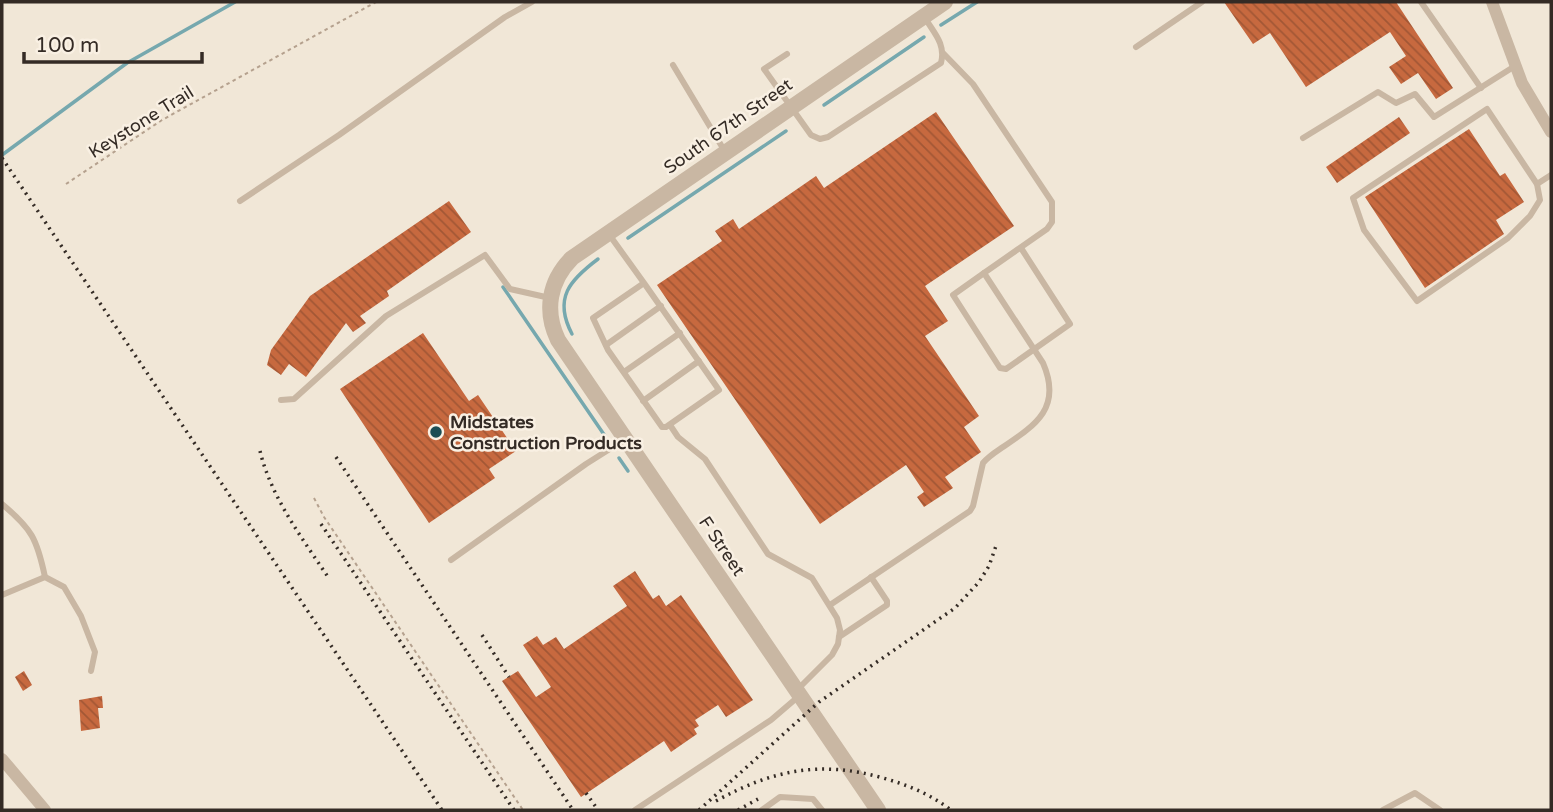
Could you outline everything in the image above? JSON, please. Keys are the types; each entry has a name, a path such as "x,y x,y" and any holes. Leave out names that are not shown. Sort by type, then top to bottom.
{"street":[{"name":"South 67th Street","path":"550,298 564,267 608,233 945,2"},
{"path":"1492,2 1522,83 1551,132"},
{"name":"F Street","path":"550,298 551,323 558,340 877,810"},
{"path":"2,759 45,810"}],"lane":[{"path":"240,201 339,135 505,17 532,2"},
{"path":"1136,47 1202,2"},
{"path":"1421,2 1481,88"},
{"path":"787,54 764,69 811,135 820,139 828,137 941,63 942,44 924,16"},
{"path":"943,53 973,84 1052,202 1052,222 1047,229 953,295 1000,368 1006,369 1070,324 1021,248"},
{"path":"673,65 725,152"},
{"path":"1303,138 1378,92 1395,103 1415,94 1434,117 1515,66"},
{"path":"1487,109 1537,184 1539,200 1530,216 1508,238 1416,301 1364,230 1353,198 1487,109"},
{"path":"1537,184 1551,175"},
{"path":"608,233 661,306 719,390 670,425 662,427 606,345 593,318 644,283"},
{"path":"281,400 294,399 386,316 485,255 510,289 550,298"},
{"path":"830,605 970,511 986,458 1042,417 1048,405 1048,373 984,273"},
{"path":"606,345 661,306"},
{"path":"624,372 680,333"},
{"path":"643,401 699,361"},
{"path":"635,810 771,720 832,655 839,637 837,618 812,578 768,554 705,459 678,437 670,425"},
{"path":"452,560 626,439"},
{"path":"2,504 23,521 38,545 45,577 64,587 81,617 95,652 91,671"},
{"path":"2,595 45,577"},
{"path":"839,637 887,605 871,577"},
{"path":"1383,810 1415,793 1440,810"},
{"path":"762,810 780,797 813,799 822,810"}],"path":[{"name":"Keystone Trail","path":"66,184 162,120 376,2"},
{"path":"314,498 324,517 523,810"}],"building":[{"path":"1224,2 1396,2 1453,88 1436,99 1418,73 1401,84 1389,67 1406,56 1390,32 1306,87 1270,33 1253,44"},
{"path":"936,112 1014,226 925,286 948,321 925,336 979,416 964,427 981,452 945,477 953,488 924,507 917,497 924,492 906,465 820,524 657,285 722,241 715,231 733,219 739,229 816,176 824,188"},
{"path":"1399,117 1410,133 1337,183 1326,167"},
{"path":"1469,129 1500,176 1505,173 1524,202 1496,220 1504,234 1425,288 1365,197"},
{"path":"449,201 471,232 387,291 389,296 360,316 366,323 353,332 346,323 306,377 289,364 281,375 267,365 271,350 310,296"},
{"name":"Midstates Construction Products","path":"423,333 469,401 478,395 516,451 489,469 495,478 429,523 340,389"},
{"path":"635,571 653,599 659,595 666,606 681,595 753,700 726,717 718,705 695,720 699,726 694,729 697,734 671,752 664,741 581,797 502,681 518,671 536,697 551,687 523,645 537,636 543,645 556,637 564,649 627,606 613,586"},
{"path":"24,671 32,685 23,691 15,677"},
{"path":"102,696 103,708 98,708 100,728 81,731 79,700"}],"waterway":[{"path":"2,155 127,63 235,2"},
{"path":"941,25 977,2"},
{"path":"824,105 924,37"},
{"path":"628,238 786,131"},
{"path":"572,334 564,310 567,291 572,282 598,259"},
{"path":"503,287 605,436"},
{"path":"619,458 628,471"}],"railway":[{"path":"2,158 442,810"},
{"path":"260,451 279,501 328,577"},
{"path":"336,457 573,810"},
{"path":"321,524 514,810"},
{"path":"699,810 819,702 955,608 979,582 989,566 997,543"},
{"path":"482,635 509,677"},
{"path":"716,801 777,775 818,769 883,778 927,795 951,810"},
{"path":"586,793 598,810"},
{"path":"738,810 758,799"}],"place":[{"name":"Midstates Construction Products","path":"436,432"}]}
